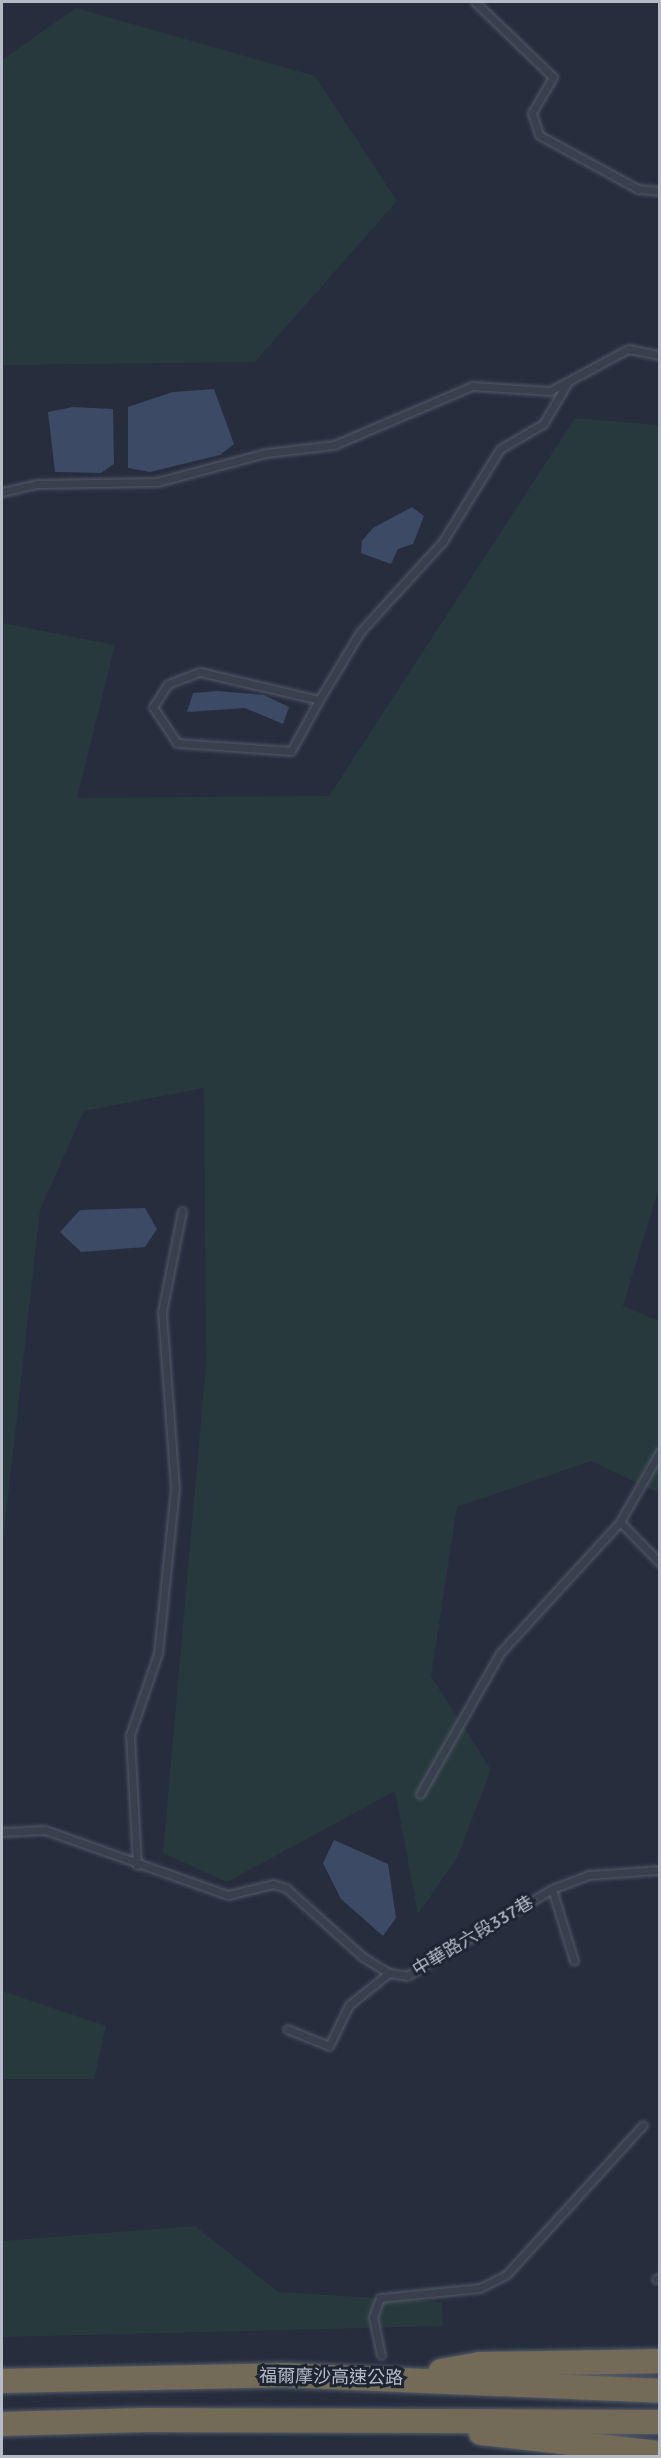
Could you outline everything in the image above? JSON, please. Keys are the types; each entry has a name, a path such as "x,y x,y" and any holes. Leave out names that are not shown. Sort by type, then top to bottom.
{"highway":[{"path":"400,2379 479,2364 660,2361"},
{"name":"福爾摩沙高速公路","path":"2,2380 282,2375 660,2391"},
{"path":"422,2422 518,2440 660,2453"},
{"path":"2,2424 660,2422"}],"lane":[{"path":"475,2 553,77 532,113 539,135 638,189 660,191"},
{"path":"2,492 36,484 157,482 266,453 334,445 472,386 550,391 628,349 660,355"},
{"path":"319,700 200,672 168,684 153,707 177,742 291,751 360,632 443,541 500,449 543,423 568,382"},
{"path":"137,1865 130,1735 158,1653 175,1489 162,1312 182,1211"},
{"path":"420,1794 500,1653 620,1522 660,1452"},
{"path":"620,1522 660,1563"},
{"name":"中華路六段337巷","path":"2,1832 45,1830 137,1865 228,1895 273,1884 286,1888 389,1973 407,1976 552,1889 589,1875 660,1870"},
{"path":"552,1889 574,1961"},
{"path":"287,2029 329,2046 349,2005 389,1973"},
{"path":"381,2355 373,2317 380,2298 480,2288 506,2275 643,2125"}],"shaded area":[{"path":"76,8 315,76 397,201 255,362 2,365 2,60"},
{"path":"575,418 659,425 660,1184 623,1306 659,1321 659,1493 591,1461 457,1507 431,1676 491,1770 457,1858 418,1914 395,1791 227,1882 163,1853 206,1364 204,1088 84,1111 40,1210 2,1550 2,623 115,645 77,798 329,796"},
{"path":"2,1991 106,2026 94,2079 2,2079"},
{"path":"195,2226 278,2292 442,2302 443,2326 2,2337 2,2241"}],"water":[{"path":"214,389 234,444 220,455 150,472 128,468 128,407 173,392"},
{"path":"73,407 113,409 114,464 101,473 55,472 48,412"},
{"path":"412,507 424,516 413,544 398,549 391,564 361,553 362,541 373,528"},
{"path":"218,691 264,695 289,707 283,724 245,708 187,712 193,693"},
{"path":"145,1208 157,1229 145,1247 81,1252 60,1232 80,1210"},
{"path":"334,1840 388,1864 396,1918 383,1936 341,1899 323,1863"}]}
